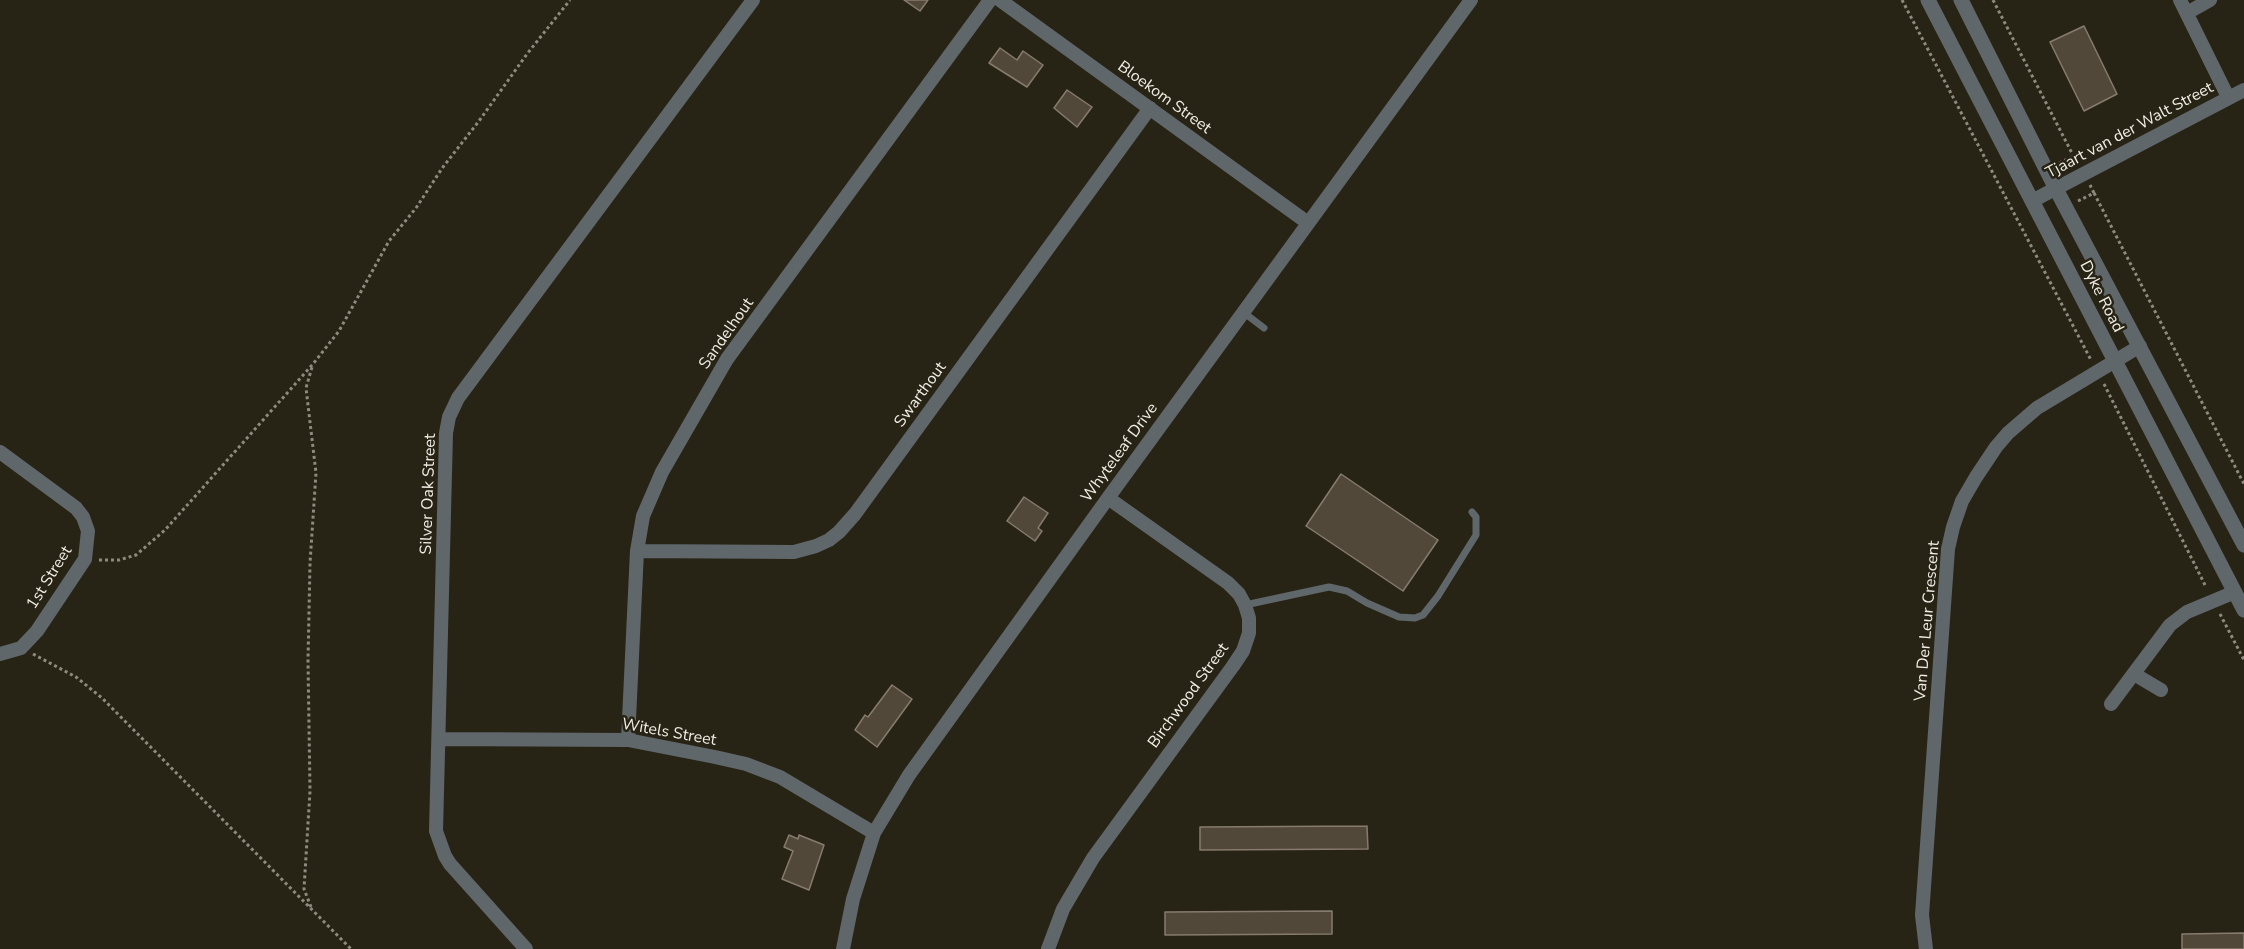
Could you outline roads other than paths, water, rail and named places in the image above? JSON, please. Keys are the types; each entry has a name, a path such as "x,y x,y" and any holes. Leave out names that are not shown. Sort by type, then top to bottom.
{"street":[{"name":"Silver Oak Street","path":"526,949 450,864 436,831 446,433 452,409 458,398 753,0"},
{"name":"Sandelhout","path":"628,740 637,550 642,516 662,472 727,359 990,0"},
{"name":"Bloekom Street","path":"1000,0 1308,223"},
{"name":"Whyteleaf Drive","path":"843,949 853,899 874,833 909,775 1471,0"},
{"name":"Dyke Road","path":"1928,0 2114,363 2244,610"},
{"name":"Dyke Road","path":"1961,0 2056,189 2244,545"},
{"path":"2180,0 2228,98"},
{"path":"2187,13 2210,0"},
{"name":"Tjaart van der Walt Street","path":"2032,201 2244,90"},
{"name":"Swarthout","path":"637,550 794,552 816,546 839,532 1150,108"},
{"name":"Van Der Leur Crescent","path":"1926,949 1922,915 1948,549 1962,501 1996,447 2008,433 2037,408 2140,346"},
{"name":"1st Street","path":"0,452 76,508 84,518 88,531 85,559 37,631 21,648 0,654"},
{"path":"1108,498 1228,583 1239,594 1245,605"},
{"path":"2112,704 2170,625 2187,612 2235,592"},
{"name":"Birchwood Street","path":"1048,949 1063,909 1093,858 1243,651 1249,633 1249,618 1245,605"},
{"path":"2134,674 2161,690"},
{"name":"Witels Street","path":"440,739 628,740 715,757 764,770 874,833"}],"lane":[{"path":"1243,312 1264,328"},
{"path":"1245,605 1329,587 1347,591 1399,617 1415,618 1423,615 1438,596 1476,535 1476,517 1472,512"}]}
